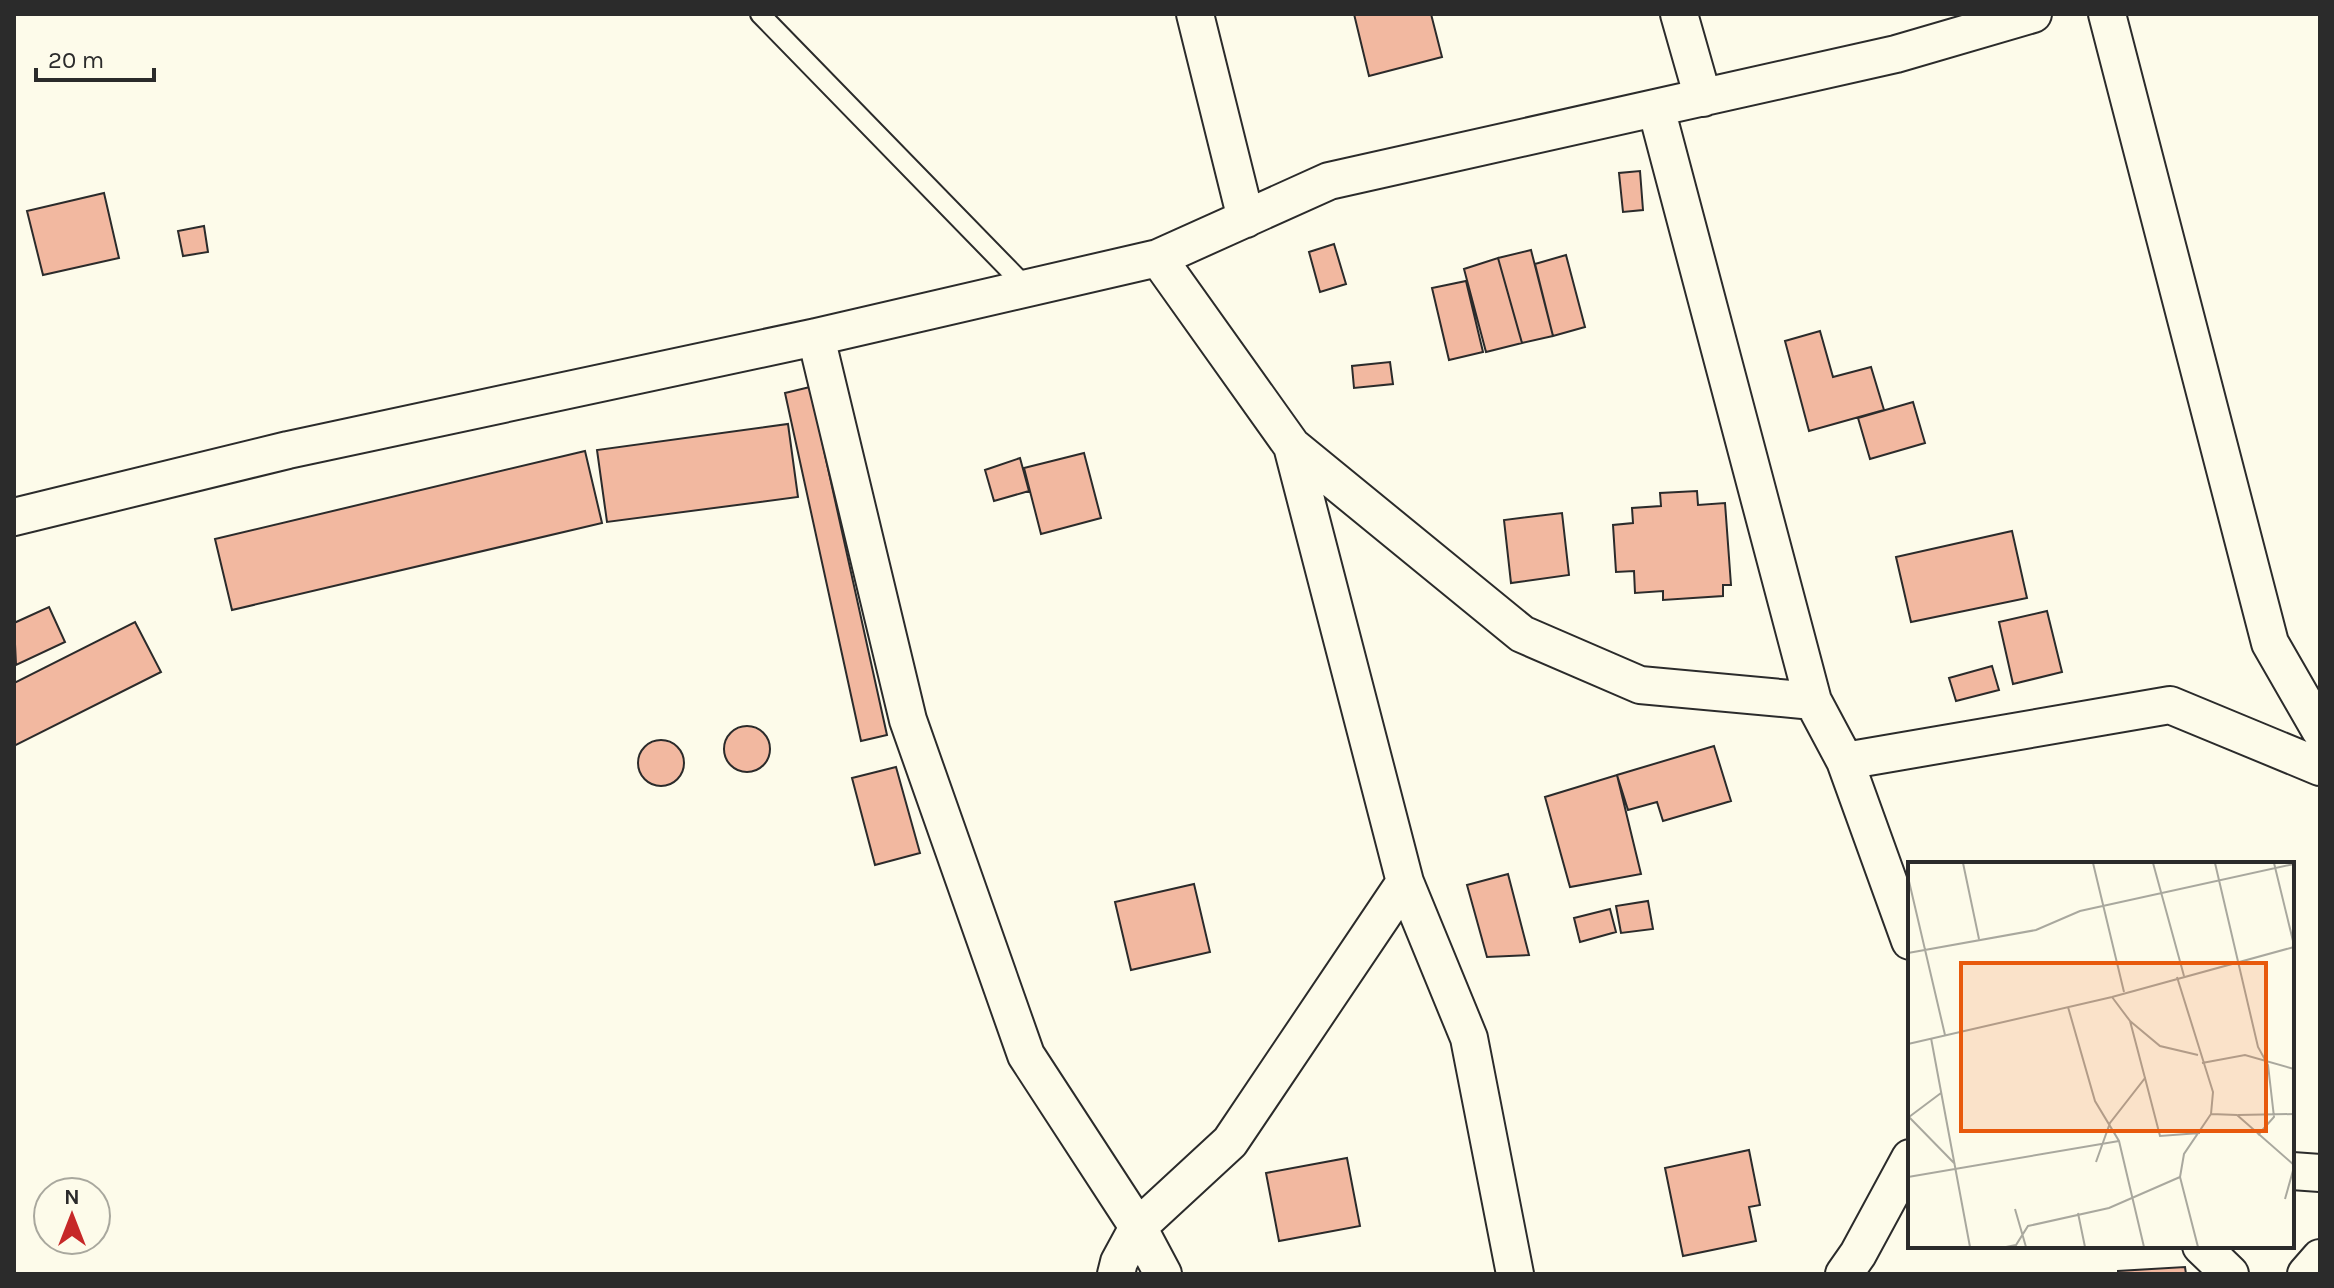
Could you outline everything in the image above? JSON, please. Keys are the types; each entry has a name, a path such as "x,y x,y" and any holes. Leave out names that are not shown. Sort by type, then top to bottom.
{"street":[{"path":"1195,14 1246,219"},
{"path":"1679,14 1703,98"},
{"path":"14,517 288,450 816,337 1158,258 1329,181 1896,54 2033,14"},
{"path":"2107,14 2270,643 2320,730"},
{"path":"1656,108 1813,701 1845,761 1908,935"},
{"path":"1158,258 1292,446 1522,634 1640,685 1813,701"},
{"path":"816,337 908,720 1026,1055 1138,1227 1163,1274"},
{"path":"1292,446 1405,882 1469,1038 1515,1274"},
{"path":"1845,761 2170,705 2320,767"},
{"path":"1116,1274 1138,1227 1230,1142 1405,882"},
{"path":"1844,1274 1908,1162"},
{"path":"2294,1171 2320,1173"},
{"path":"2203,1248 2230,1274"},
{"path":"2306,1274 2320,1258"}],"lane":[{"path":"760,14 1027,288"}],"building":[{"path":"1354,14 1431,14 1442,57 1369,76"},
{"path":"1640,171 1643,210 1623,212 1619,173"},
{"path":"104,193 119,258 43,275 27,211"},
{"path":"204,226 208,252 183,256 178,231"},
{"path":"1334,244 1346,284 1320,292 1309,252"},
{"path":"1531,250 1553,336 1522,343 1498,258"},
{"path":"1566,255 1585,327 1553,336 1535,264"},
{"path":"1498,258 1522,343 1486,352 1464,269"},
{"path":"1466,281 1483,352 1449,360 1432,288"},
{"path":"1820,331 1833,377 1871,367 1884,410 1809,431 1785,341"},
{"path":"1390,362 1393,384 1354,388 1352,366"},
{"path":"810,387 887,735 861,741 785,393"},
{"path":"1913,402 1925,443 1870,459 1858,418"},
{"path":"788,424 798,497 607,522 597,450"},
{"path":"585,451 602,523 232,610 215,539"},
{"path":"1084,453 1101,518 1041,534 1024,468"},
{"path":"1020,458 1029,491 994,501 985,470"},
{"path":"1697,491 1698,505 1725,503 1731,585 1723,585 1723,596 1663,600 1663,591 1635,593 1634,571 1616,572 1613,525 1633,523 1632,508 1661,506 1660,493"},
{"path":"1562,513 1569,575 1511,583 1504,520"},
{"path":"2012,531 2027,598 1911,622 1896,557"},
{"path":"49,607 65,642 16,665 14,623"},
{"path":"2047,611 2062,672 2013,684 1999,622"},
{"path":"135,622 161,672 14,746 14,683"},
{"path":"1992,666 1999,690 1956,701 1949,678"},
{"path":"747,726 763,733 770,749 763,765 747,772 731,765 724,749 731,733"},
{"path":"661,740 678,746 684,763 678,780 661,786 644,780 638,763 644,746"},
{"path":"1714,746 1731,801 1663,821 1657,802 1628,810 1617,775"},
{"path":"896,767 920,853 875,865 852,778"},
{"path":"1617,775 1641,874 1570,887 1545,797"},
{"path":"1508,874 1529,955 1487,957 1467,885"},
{"path":"1194,884 1210,952 1131,970 1115,902"},
{"path":"1648,901 1653,929 1621,933 1616,906"},
{"path":"1610,909 1616,932 1580,942 1574,918"},
{"path":"1749,1150 1760,1205 1749,1207 1756,1241 1683,1256 1665,1168"},
{"path":"1347,1158 1360,1226 1279,1241 1266,1173"},
{"path":"2185,1267 2186,1274 2118,1274 2118,1271"}]}
